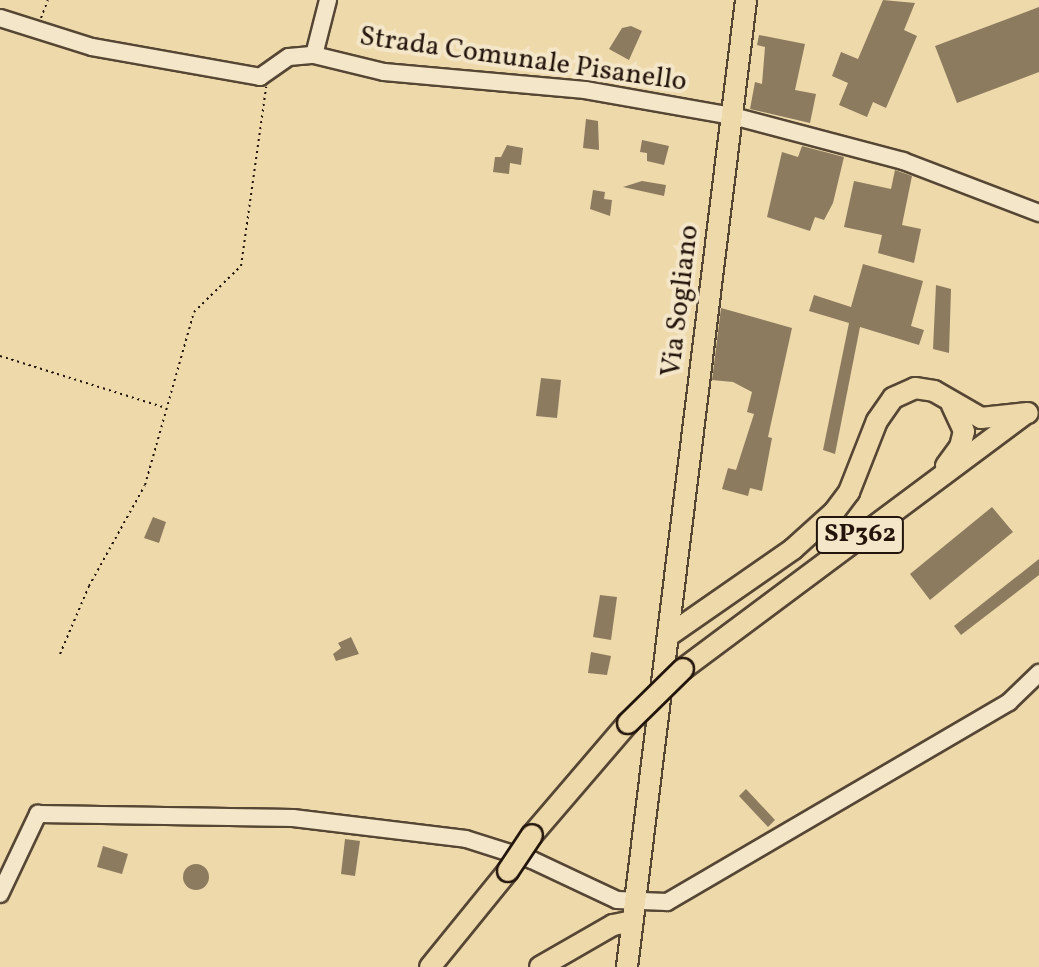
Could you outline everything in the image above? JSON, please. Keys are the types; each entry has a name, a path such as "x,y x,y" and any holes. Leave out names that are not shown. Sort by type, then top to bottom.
{"main road":[{"name":"Via Sogliano","path":"628,942 746,0"},
{"path":"668,636 793,549 834,512 849,492 877,421 893,398 915,388 934,391 952,405 981,418 1033,408"},
{"path":"935,480 960,447 964,431 952,405"},
{"name":"SP362","path":"430,967 508,871 532,835 628,723 683,669 1033,408"},
{"path":"671,608 706,608"},
{"path":"540,967 592,937 628,942"}],"street":[{"path":"0,18 36,31 156,60 260,77 289,57 314,55 328,0"},
{"name":"Strada Comunale Pisanello","path":"314,55 384,72 585,90 733,116 903,161 1039,213"},
{"path":"0,894 38,814 293,818 466,839 628,942 667,902 1009,702 1039,673"}],"path":[{"path":"36,31 48,0"},
{"path":"60,654 89,586 145,485 194,312 241,266 267,74"},
{"path":"0,356 168,409"}],"building":[{"path":"883,0 915,3 904,30 917,36 886,108 873,102 867,117 839,105 848,83 832,76 841,52 858,59"},
{"path":"1039,7 1039,72 957,103 935,46"},
{"path":"631,26 642,31 629,60 609,49 622,28"},
{"path":"759,35 805,44 795,90 816,94 810,123 750,109 755,82 762,84 765,47 757,45"},
{"path":"586,119 598,121 599,150 583,148"},
{"path":"642,140 669,146 664,165 647,161 647,153 640,152"},
{"path":"507,145 523,148 521,165 510,163 509,174 493,172 495,157 501,157"},
{"path":"802,146 844,157 833,203 824,220 815,217 810,231 767,217 782,152 798,157"},
{"path":"895,170 912,176 902,225 921,229 914,263 878,253 882,235 844,227 854,181 891,189"},
{"path":"642,181 666,185 664,196 623,187"},
{"path":"593,190 605,192 604,199 612,200 610,216 590,209"},
{"path":"863,264 923,281 911,326 924,330 919,345 860,327 835,454 823,450 849,323 809,311 814,295 851,307"},
{"path":"936,285 951,289 949,353 933,349"},
{"path":"721,308 792,328 768,437 772,438 762,491 750,488 748,496 722,489 728,468 736,470 754,414 747,412 752,392 733,382 712,380"},
{"path":"541,378 561,380 557,418 536,416"},
{"path":"992,507 1013,532 930,600 910,574"},
{"path":"153,517 166,522 159,543 144,538"},
{"path":"1039,559 1039,575 961,635 954,626"},
{"path":"600,595 617,597 611,640 593,637"},
{"path":"351,637 359,654 336,661 333,654 341,648 338,643"},
{"path":"591,652 611,656 607,675 588,673"},
{"path":"746,789 775,820 768,827 739,796"},
{"path":"345,839 360,841 355,876 341,874"},
{"path":"103,846 128,854 122,874 97,867"},
{"path":"196,864 205,868 209,877 205,886 196,890 187,886 183,877 187,868"}]}
